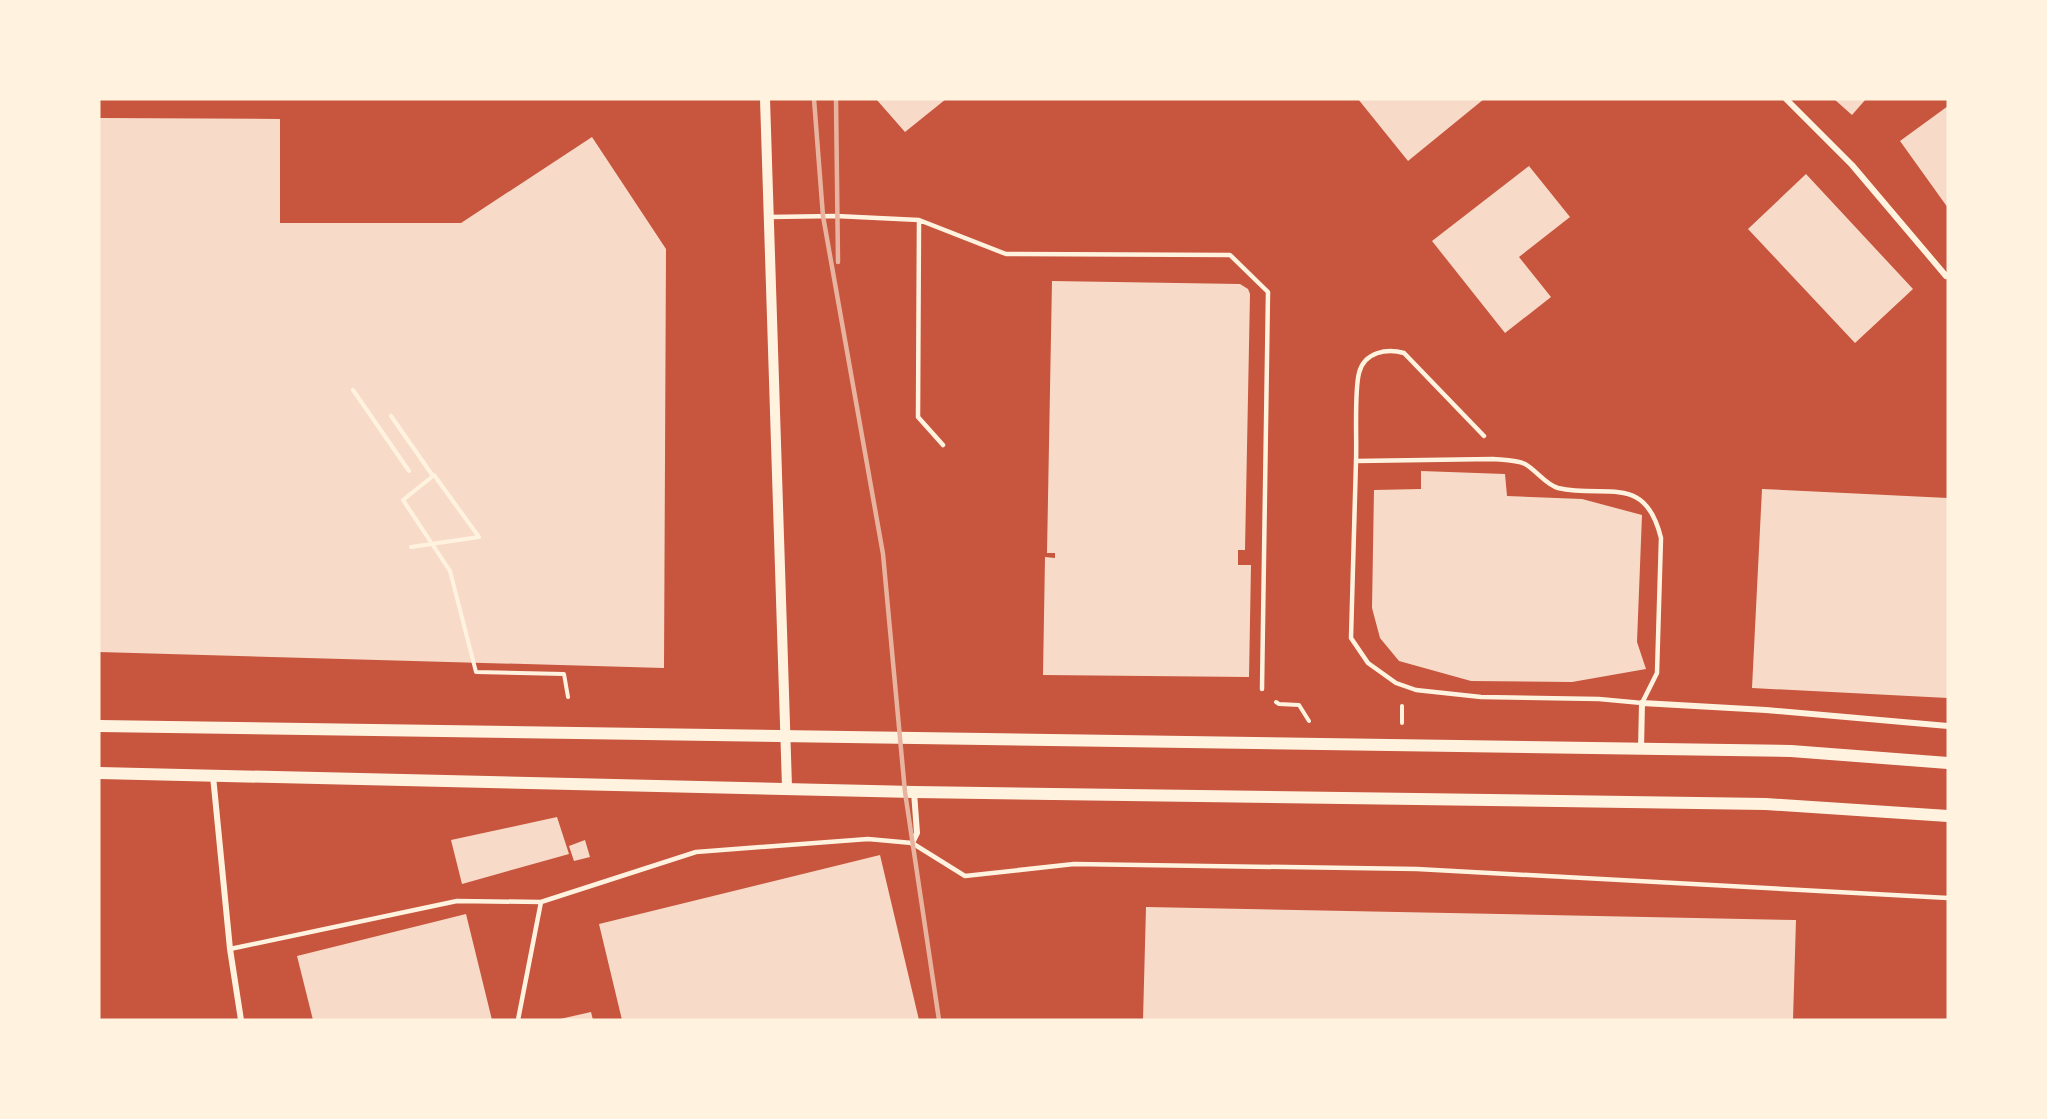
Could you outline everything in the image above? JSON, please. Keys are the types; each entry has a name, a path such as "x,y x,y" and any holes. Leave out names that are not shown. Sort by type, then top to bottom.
{"main road":[{"path":"99,726 785,738 1791,751 1948,763"},
{"path":"99,773 914,792 1766,804 1948,816"}],"street":[{"path":"765,99 787,788"},
{"path":"1786,99 1852,165 1947,276"},
{"path":"1641,749 1642,703 1766,710 1948,726"},
{"path":"213,776 231,949 241,1020"},
{"path":"912,843 917,833 914,792"}],"lane":[{"path":"769,217 836,216 919,220 1006,254 1230,255 1268,292 1262,689"},
{"path":"919,220 918,417 943,445"},
{"path":"1356,461 1493,459 1523,464 1556,488 1628,493 1644,500 1656,519 1661,538 1658,673 1642,703 1599,699 1481,697 1416,690 1396,683 1368,663 1351,638 1356,461 1359,372 1368,358 1382,351 1393,350 1404,353 1484,436"},
{"path":"231,949 457,900 541,902 696,852 868,839 912,843 965,876 1074,864 1418,869 1948,898"},
{"path":"518,1020 541,902"}],"path":[{"path":"353,390 409,471"},
{"path":"411,547 422,545 434,544 480,537 391,416 433,476 403,501 428,537 435,546 448,564 476,672 564,674 568,697"},
{"path":"1262,689 1279,704 1299,705 1309,722"}],"building":[{"path":"876,99 946,99 905,132"},
{"path":"1358,99 1484,99 1408,161"},
{"path":"1834,99 1866,99 1852,115"},
{"path":"1948,106 1948,208 1900,141"},
{"path":"99,118 280,119 280,223 461,223 592,137 666,249 664,668 99,652"},
{"path":"1529,166 1570,217 1519,257 1551,297 1505,333 1432,241"},
{"path":"1806,174 1913,289 1855,343 1748,229"},
{"path":"1052,281 1240,284 1248,289 1250,294 1245,550 1238,550 1238,565 1251,565 1249,677 1043,675 1045,557 1055,558 1055,553 1047,553"},
{"path":"1421,471 1505,474 1507,496 1582,499 1642,515 1637,642 1646,669 1572,682 1471,681 1399,661 1380,638 1372,608 1374,490 1421,489"},
{"path":"1762,489 1948,498 1948,698 1752,688"},
{"path":"557,817 569,854 462,884 451,840"},
{"path":"585,840 590,857 574,861 569,846"},
{"path":"880,855 919,1020 622,1020 599,924"},
{"path":"1146,907 1796,920 1793,1020 1143,1020"},
{"path":"466,914 492,1020 313,1020 297,956"},
{"path":"591,1012 593,1020 560,1020 560,1019"}],"railway":[{"path":"814,99 823,216 883,554 905,792 939,1020"},
{"path":"836,99 838,262"}]}
